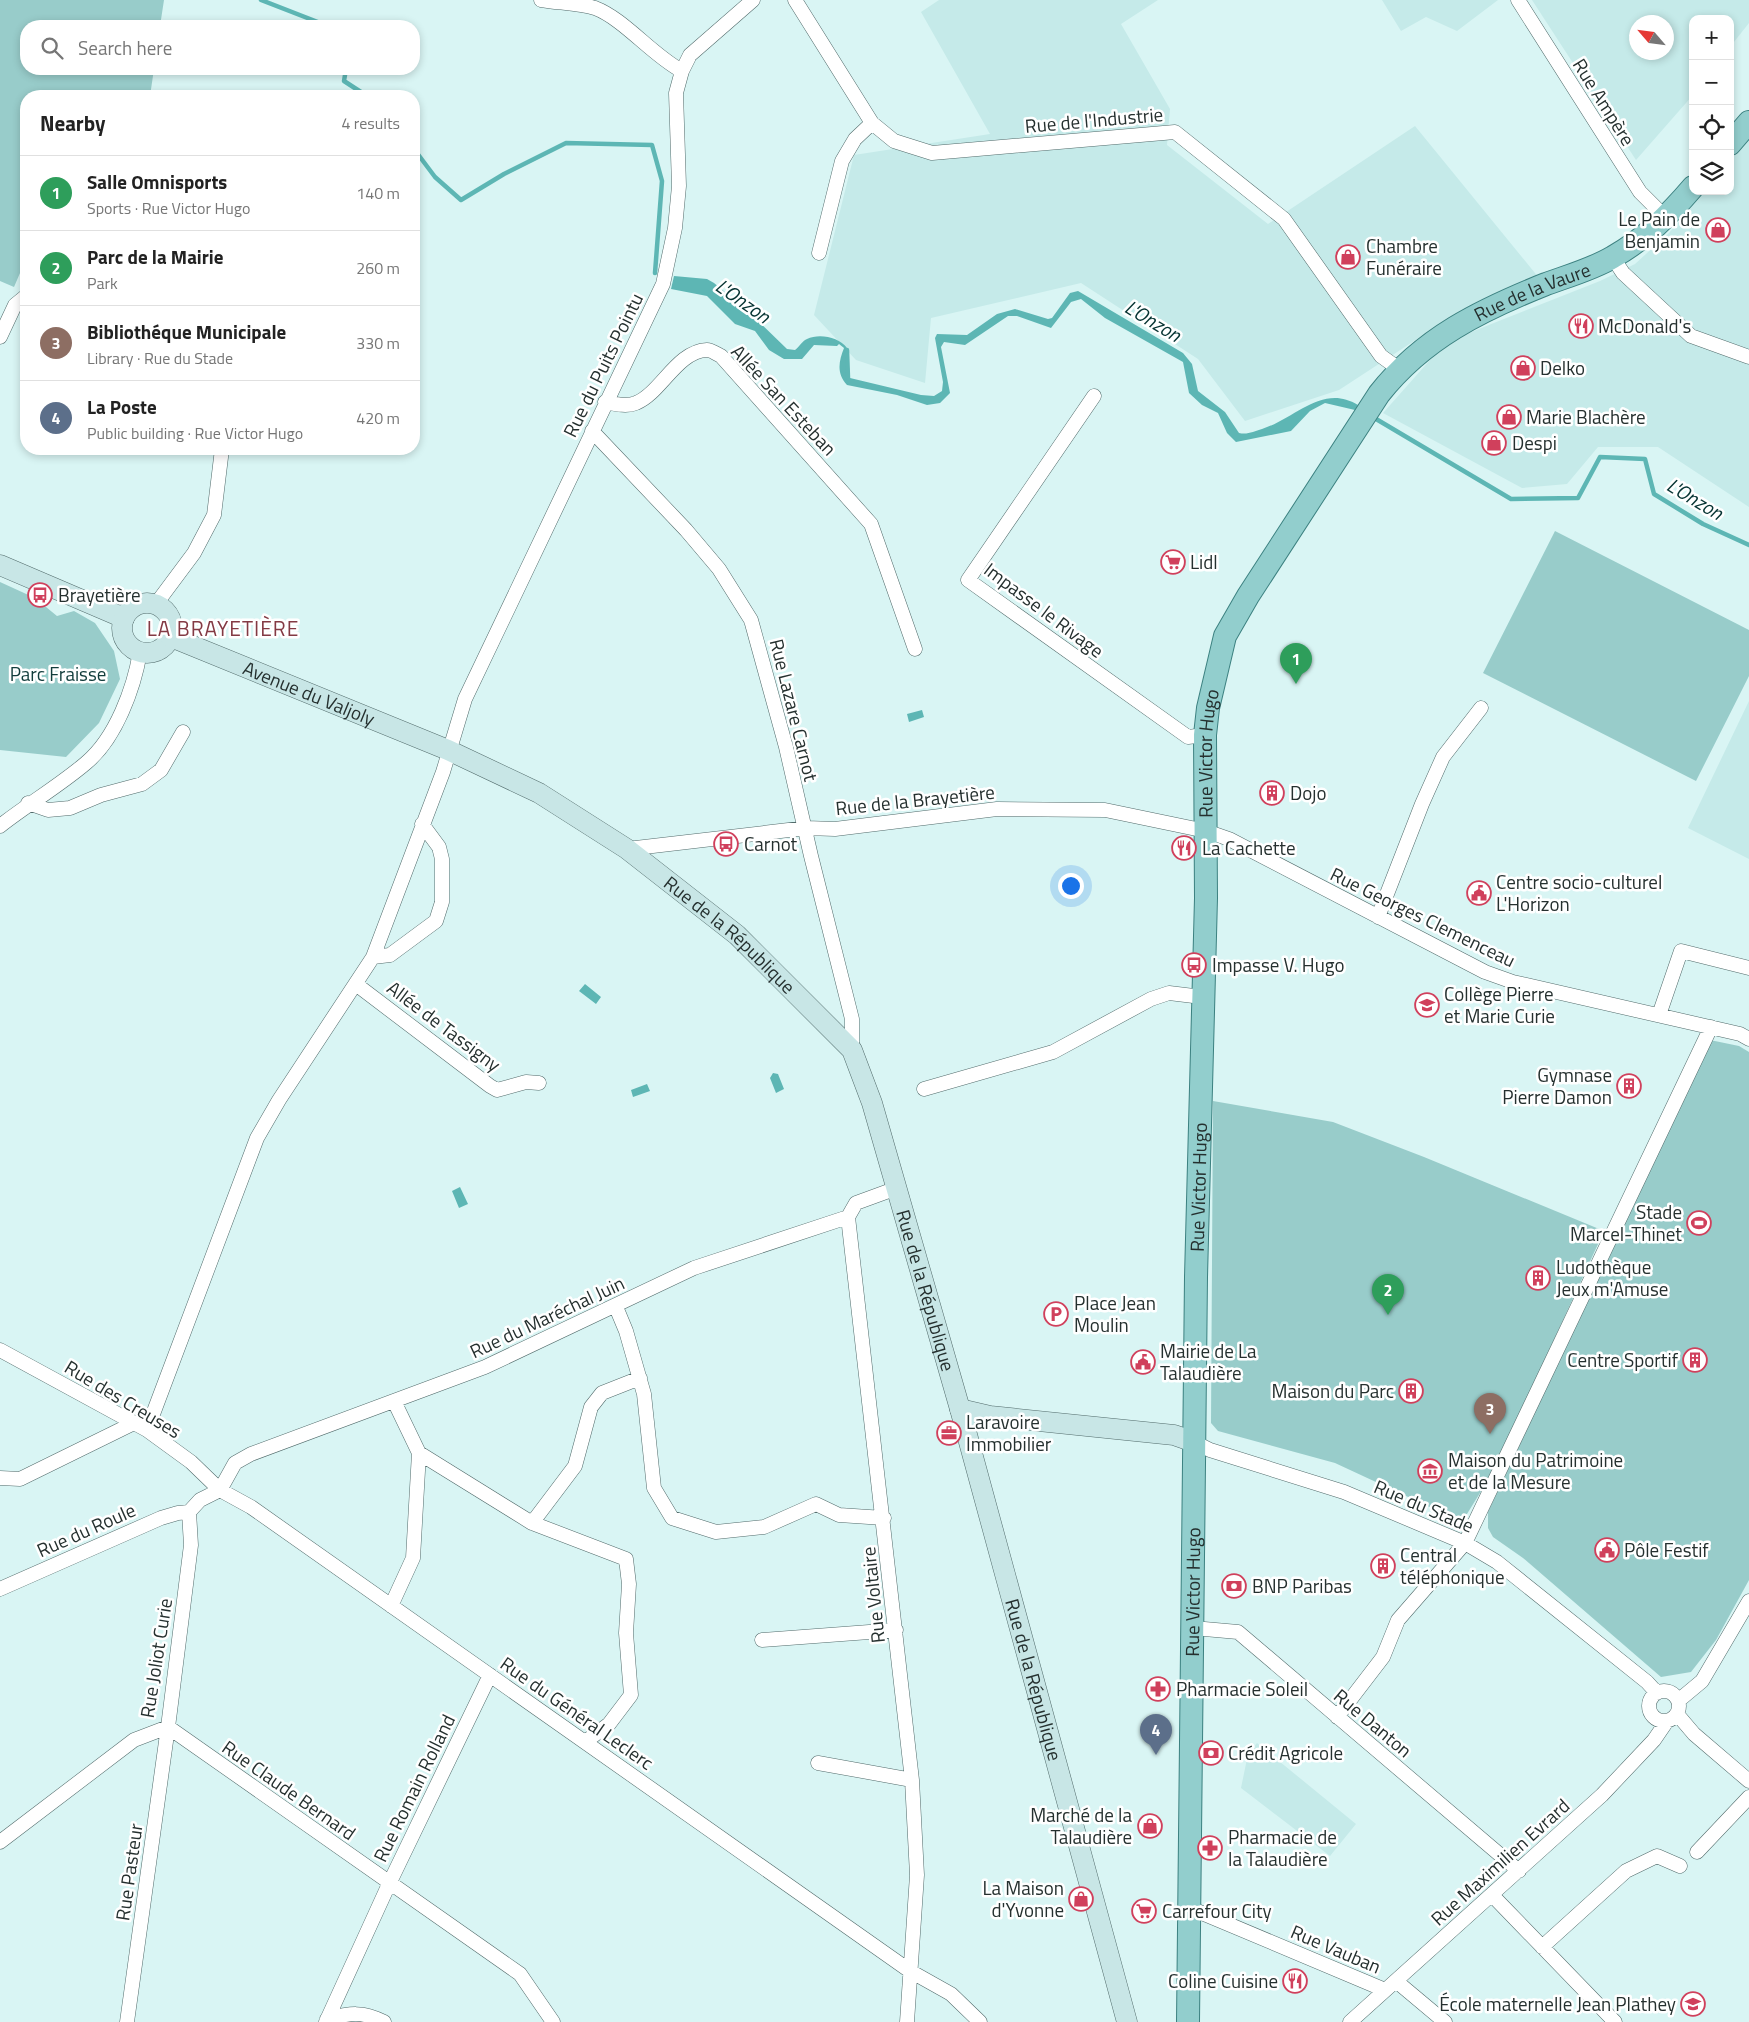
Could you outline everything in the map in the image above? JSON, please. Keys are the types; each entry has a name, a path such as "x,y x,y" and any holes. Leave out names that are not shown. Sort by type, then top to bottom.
{"main road":[{"path":"1734,139 1749,122"},
{"name":"Rue de la Vaure","path":"1376,400 1399,369 1456,325 1529,291 1613,258 1655,229 1689,192"},
{"name":"Rue Victor Hugo","path":"1188,2022 1195,1561 1194,1442 1206,831 1205,735 1212,683 1225,636 1248,596 1376,400"},
{"path":"0,565 124,618"},
{"path":"149,602 156,604 168,614 172,621 171,637 162,648 147,653 140,652 126,641 123,633 124,618 135,606 149,602"},
{"name":"Avenue du Valjoly","path":"171,637 448,750"},
{"name":"Rue de la République","path":"448,750 538,793 627,849 737,935 852,1050 872,1103 960,1409 1127,2022"},
{"path":"960,1409 990,1416 1174,1435 1194,1442"}],"street":[{"path":"541,0 595,8 622,26 664,62 682,72"},
{"name":"Rue du Puits Pointu","path":"147,1430 257,1138 279,1100 357,985 373,957 443,772 448,750 465,699 605,402 663,284 676,228 679,186 676,93 682,72 690,55 752,0"},
{"name":"Rue de l'Industrie","path":"795,0 872,123 894,141 932,153 1175,132 1284,219 1381,356 1399,369"},
{"name":"Rue Ampère","path":"1518,0 1640,192 1666,218"},
{"path":"820,253 842,162 855,139 872,123"},
{"path":"1613,258 1623,273 1691,336 1749,357"},
{"path":"1,333 15,305 20,301"},
{"name":"Allée San Esteban","path":"605,402 634,404 648,397 672,370 694,354 708,350 722,356 871,524 915,649"},
{"name":"Impasse le Rivage","path":"1094,396 968,580 1188,737 1205,735"},
{"name":"Rue Lazare Carnot","path":"592,431 686,530 719,569 751,620 786,747 798,804 806,828 810,856 852,1019 852,1050"},
{"path":"156,604 194,553 214,515 221,455"},
{"path":"0,826 28,803 88,762 110,734 127,700 140,652"},
{"path":"1378,917 1422,804 1443,757 1481,708"},
{"path":"28,803 48,810 70,808 101,795 142,784 162,770 183,732"},
{"name":"Rue de la Brayetière","path":"627,849 806,828 835,829 997,809 1105,810 1206,831"},
{"path":"373,957 390,954 436,921 442,902 442,859 439,847 422,824"},
{"name":"Rue Georges Clemenceau","path":"1206,831 1264,856 1485,972 1513,982 1711,1027 1749,1038"},
{"path":"1659,1015 1681,951 1749,968"},
{"name":"Allée de Tassigny","path":"357,985 497,1090 526,1082 539,1083"},
{"path":"924,1089 1053,1052 1150,999 1168,993 1202,997"},
{"path":"1337,1716 1383,1657 1398,1620 1465,1543 1711,1027"},
{"name":"Rue du Maréchal Juin","path":"220,1490 235,1463 251,1454 485,1367 694,1268 848,1217 856,1203 897,1188"},
{"name":"Rue Voltaire","path":"848,1217 884,1518 912,1780 917,1875 907,2022"},
{"path":"616,1306 640,1378 650,1438 654,1488 672,1518 716,1532 764,1527 816,1504 840,1515 884,1518"},
{"name":"Rue des Creuses","path":"0,1350 147,1430 190,1462 220,1490"},
{"path":"532,1524 576,1466 591,1407 602,1393 640,1378"},
{"path":"391,1606 413,1558 420,1453 394,1401"},
{"path":"0,1478 20,1479 134,1423"},
{"name":"Rue du Stade","path":"1194,1442 1210,1450 1344,1492 1465,1543 1497,1562 1647,1682 1657,1693"},
{"path":"420,1453 532,1524 626,1559 629,1584 626,1633 631,1695 609,1724 585,1742"},
{"path":"189,1512 200,1500 220,1490"},
{"name":"Rue du Général Leclerc","path":"220,1490 251,1507 910,1971 951,1994 980,2022"},
{"name":"Rue du Roule","path":"0,1589 161,1518 189,1512"},
{"name":"Rue Joliot Curie","path":"0,1842 134,1740 168,1727 190,1545 189,1512"},
{"name":"Rue Maximilien Evrard","path":"1350,2022 1602,1796 1654,1740 1674,1712 1702,1681 1749,1601"},
{"name":"Rue Danton","path":"1193,1628 1238,1632 1519,1871"},
{"path":"762,1640 896,1630"},
{"name":"Rue Romain Rolland","path":"490,1675 389,1884 520,1974 553,2022"},
{"path":"1674,1712 1653,1718 1648,1709 1650,1700 1657,1693 1666,1691 1674,1712 1694,1734 1749,1781"},
{"name":"Rue Claude Bernard","path":"168,1727 389,1884"},
{"name":"Rue Pasteur","path":"127,2022 168,1727"},
{"path":"818,1763 912,1780"},
{"path":"1697,1852 1749,1797"},
{"path":"1542,1946 1626,1871 1657,1856 1680,1866"},
{"path":"327,2021 389,1884"},
{"path":"1492,1894 1542,1946 1607,2019"},
{"name":"Rue Vauban","path":"1190,1908 1390,1986 1445,2022"},
{"path":"327,2021 347,2014 370,2014 384,2022"}],"shaded area":[{"path":"939,0 1158,0 1121,24 1170,109 1167,145 1268,224 1415,126 1539,278 1437,326 1339,390 1245,421 1198,359 1081,283 931,318 925,383 856,360 814,315 854,155 990,134 921,12"},
{"path":"1382,0 1498,0 1457,31 1426,17 1401,31"},
{"path":"1532,0 1749,0 1749,23 1734,42 1734,15 1689,15 1689,100 1636,160"},
{"path":"1749,137 1749,507 1658,447 1598,447 1567,484 1522,488 1383,413 1446,342 1600,281 1635,264 1669,233 1701,195 1734,195 1734,154"},
{"path":"674,276 707,279 714,283 749,312 787,349 795,350 804,341 812,337 829,337 839,341 847,348 846,365 850,378 921,395 934,396 942,391 943,382 935,338 937,334 967,335 997,314 1015,309 1048,319 1052,318 1070,293 1078,291 1183,353 1192,364 1198,391 1225,412 1239,433 1248,433 1262,429 1321,400 1345,399 1358,405 1355,410 1325,403 1310,411 1291,431 1236,442 1227,433 1218,413 1202,405 1189,393 1183,362 1105,318 1081,299 1071,302 1051,328 1017,316 1008,316 965,345 944,342 941,347 950,393 940,403 927,405 897,395 847,385 840,371 840,362 844,348 839,344 837,346 814,345 802,359 784,359 769,350 755,331 735,324 707,296 671,289"},
{"path":"1749,701 1749,859 1688,828"},
{"path":"922,710 924,717 909,722 907,714"},
{"path":"585,984 601,997 596,1004 579,991"},
{"path":"773,1073 778,1074 784,1089 776,1093 770,1078"},
{"path":"647,1084 650,1091 633,1097 631,1090"},
{"path":"460,1187 468,1204 459,1208 452,1191"},
{"path":"1257,1743 1356,1824 1330,1856 1241,1788 1248,1754"}],"green space":[{"path":"0,0 164,0 161,20 20,20 20,75 153,75 151,90 20,90 20,273 14,287 0,281"},
{"path":"1555,531 1749,630 1749,676 1696,781 1483,673"},
{"name":"Parc Fraisse","path":"0,582 35,598 57,616 74,611 95,623 114,651 120,679 99,723 66,757 0,750"},
{"path":"1710,1040 1739,1046 1749,1052 1749,1580 1716,1640 1691,1672 1661,1677 1523,1558 1493,1537 1488,1528 1488,1512"},
{"path":"1213,1101 1333,1122 1604,1231 1493,1472 1462,1522 1335,1463 1218,1431 1211,1423"}],"waterway":[{"name":"L'Onzon","path":"261,0 313,20"},
{"name":"L'Onzon","path":"345,75 344,81 358,90"},
{"name":"L'Onzon","path":"420,157 435,177 461,200 504,174 566,143 652,145 662,181 655,273"},
{"name":"L'Onzon","path":"847,350 848,378"},
{"name":"L'Onzon","path":"1371,416 1511,499 1578,498 1600,457 1645,459 1654,494 1703,524 1749,545"}],"place":[{"name":"Le Pain de Benjamin","path":"1718,230"},
{"name":"Chambre Funéraire","path":"1348,257"},
{"name":"McDonald's","path":"1581,326"},
{"name":"Delko","path":"1523,368"},
{"name":"Marie Blachère","path":"1509,417"},
{"name":"Despi","path":"1494,443"},
{"name":"Lidl","path":"1173,562"},
{"name":"Brayetière","path":"40,595"},
{"name":"Salle Omnisports","path":"1296,684"},
{"name":"Dojo","path":"1272,793"},
{"name":"Carnot","path":"726,844"},
{"name":"La Cachette","path":"1184,848"},
{"name":"Centre socio-culturel L'Horizon","path":"1479,893"},
{"name":"Impasse V. Hugo","path":"1194,965"},
{"name":"Collège Pierre et Marie Curie","path":"1427,1005"},
{"name":"Gymnase Pierre Damon","path":"1629,1086"},
{"name":"Stade Marcel-Thinet","path":"1699,1223"},
{"name":"Ludothèque Jeux m'Amuse","path":"1538,1278"},
{"name":"Place Jean Moulin","path":"1056,1314"},
{"name":"Parc de la Mairie","path":"1388,1315"},
{"name":"Centre Sportif","path":"1695,1360"},
{"name":"Mairie de La Talaudière","path":"1143,1362"},
{"name":"Maison du Parc","path":"1411,1391"},
{"name":"Laravoire Immobilier","path":"949,1433"},
{"name":"Bibliothéque Municipale","path":"1490,1434"},
{"name":"Maison du Patrimoine et de la Mesure","path":"1430,1471"},
{"name":"Pôle Festif","path":"1607,1550"},
{"name":"Central téléphonique","path":"1383,1566"},
{"name":"BNP Paribas","path":"1234,1586"},
{"name":"Pharmacie Soleil","path":"1158,1689"},
{"name":"Crédit Agricole","path":"1211,1753"},
{"name":"La Poste","path":"1156,1755"},
{"name":"Marché de la Talaudière","path":"1150,1826"},
{"name":"Pharmacie de la Talaudière","path":"1210,1848"},
{"name":"La Maison d'Yvonne","path":"1081,1899"},
{"name":"Carrefour City","path":"1144,1911"},
{"name":"Coline Cuisine","path":"1295,1981"},
{"name":"École maternelle Jean Plathey","path":"1693,2004"}],"district":[{"name":"LA BRAYETIÈRE","path":"223,629"}]}
